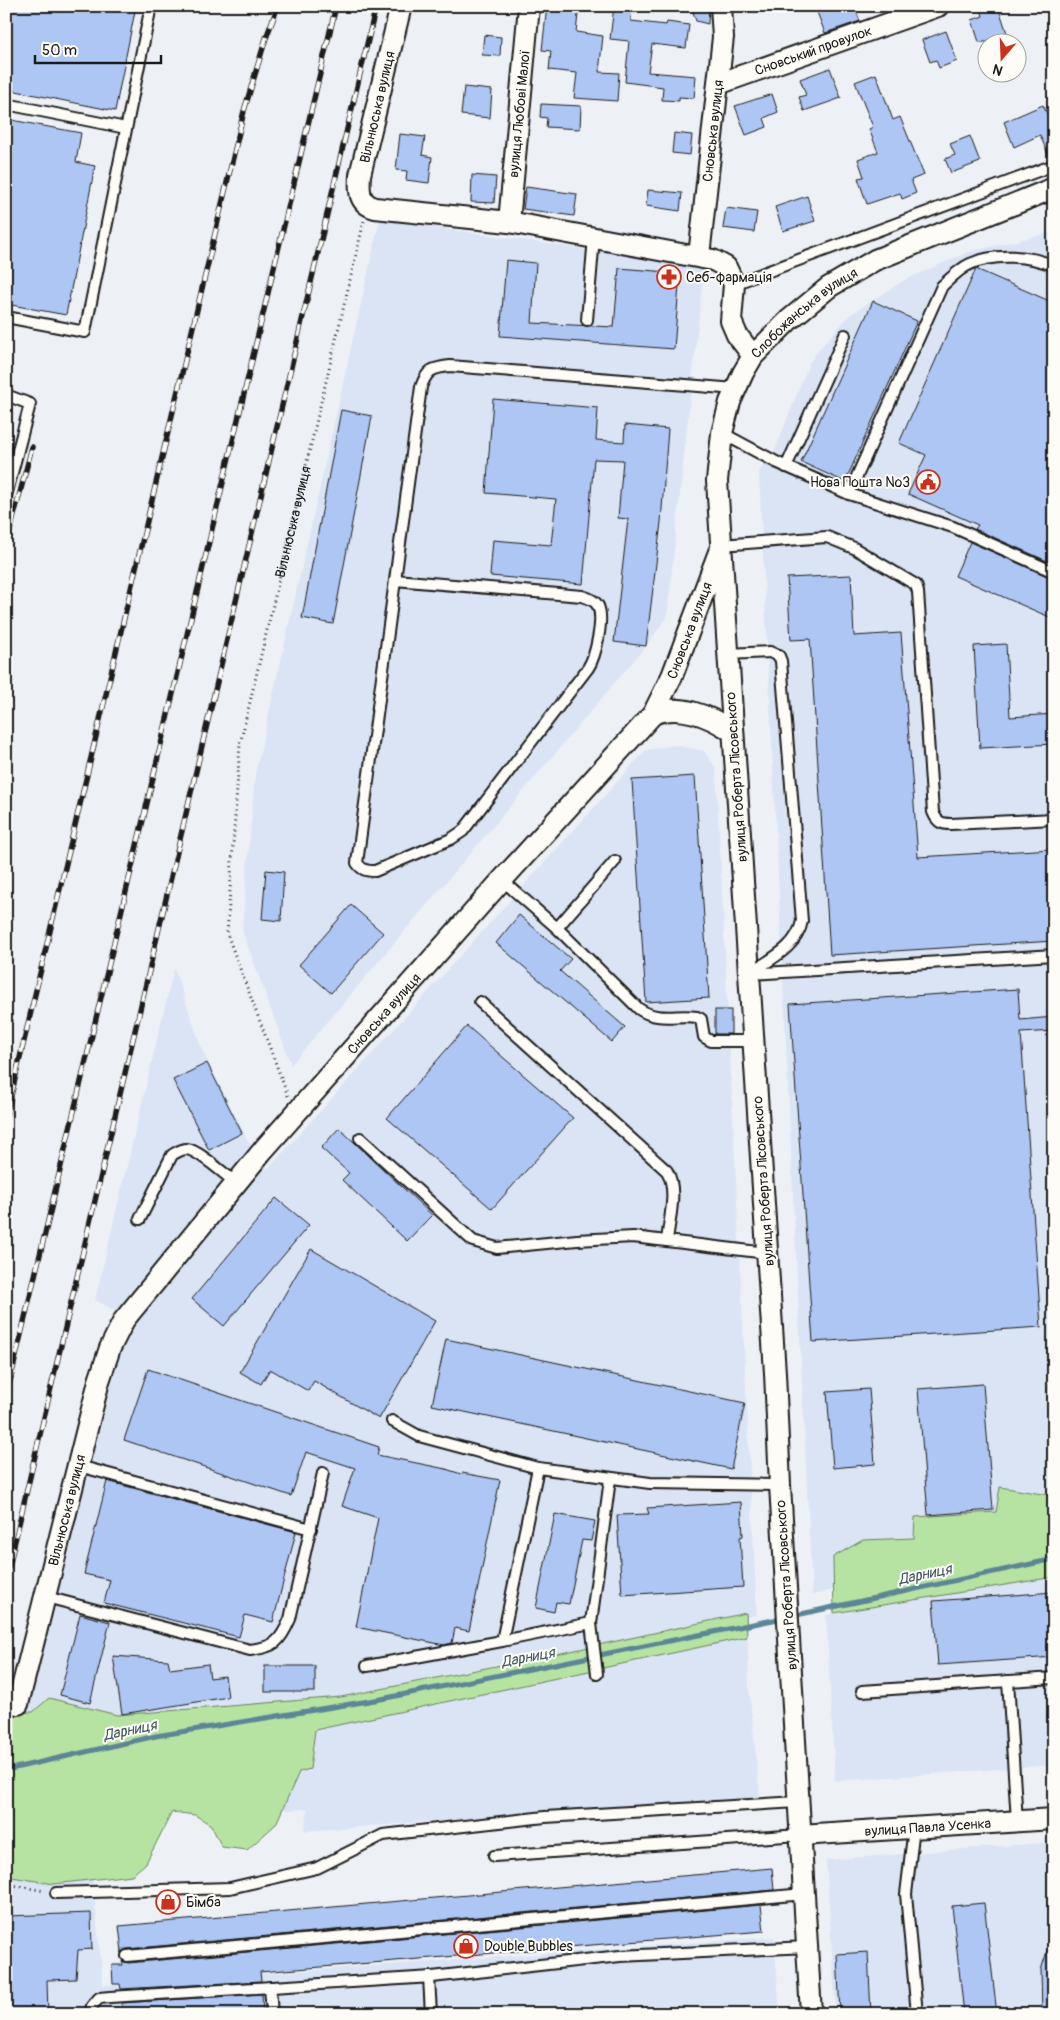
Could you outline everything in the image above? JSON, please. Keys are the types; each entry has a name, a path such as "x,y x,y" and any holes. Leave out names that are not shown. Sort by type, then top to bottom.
{"street":[{"name":"Вільнюська вулиця","path":"371,207 364,202 359,192 360,175 401,6"},
{"name":"вулиця Любові Малої","path":"509,222 529,6"},
{"name":"Сновська вулиця","path":"699,256 723,37 721,6"},
{"name":"Сновський провулок","path":"718,84 938,6"},
{"name":"Слобожанська вулиця","path":"734,284 731,321 737,335 754,356 789,320 829,287 875,260 1054,188"},
{"path":"371,207 509,222 699,256 713,260 726,268 734,284"},
{"name":"вулиця Роберта Лісовського","path":"754,356 743,373 730,402 722,433 717,481 767,1253 811,2014"},
{"name":"Сновська вулиця","path":"124,1320 295,1114 502,880 653,714 672,676 721,545"},
{"path":"653,714 664,710 685,712 710,718 732,731"},
{"name":"Вільнюська вулиця","path":"18,1704 99,1381 110,1348 124,1320"},
{"name":"вулиця Павла Усенка","path":"800,1835 1054,1819"}],"lane":[{"path":"6,317 84,332 152,6"},
{"path":"6,104 126,128"},
{"path":"734,284 1054,165"},
{"path":"587,320 594,237"},
{"path":"849,494 942,286 955,273 970,264 991,258 1022,258 1043,261 1054,266"},
{"path":"786,467 845,335"},
{"path":"395,580 582,596 592,600 598,606 599,616 595,655 588,668 464,831 452,839 384,868 368,871 361,869 357,863 395,580 421,387 426,374 437,368 450,366 736,389"},
{"path":"6,395 30,404 6,496"},
{"path":"722,433 786,467 849,494 953,527 1054,572"},
{"path":"721,545 826,537 854,548 916,585 933,812 936,820 942,824 951,824 1054,819"},
{"path":"728,654 770,652 776,653 781,661 802,921 797,938 791,945 749,974"},
{"path":"557,928 615,861"},
{"path":"502,880 557,928 638,1009 646,1014 662,1018 697,1017 701,1019 704,1037 711,1041 753,1040"},
{"path":"749,974 1054,955"},
{"path":"480,1002 667,1171 670,1176 672,1190 667,1241"},
{"path":"360,1138 473,1241 484,1245 498,1248 577,1240 632,1238 767,1253"},
{"path":"140,1218 172,1156 179,1151 187,1149 199,1155 236,1183"},
{"path":"392,1421 419,1436 538,1468 650,1483 780,1485"},
{"path":"79,1466 311,1529"},
{"path":"502,1640 538,1468"},
{"path":"46,1597 250,1650 268,1648 282,1638 290,1619 323,1472"},
{"path":"597,1674 591,1639 591,1623 610,1479"},
{"path":"366,1666 591,1623"},
{"path":"862,1691 1054,1678"},
{"path":"1008,1681 1017,1821"},
{"path":"56,1893 230,1888 318,1868 383,1835 545,1817 798,1802"},
{"path":"914,1827 906,1894 917,2014"},
{"path":"494,1856 800,1835"},
{"path":"127,1956 804,1894"},
{"path":"90,2014 92,2006 99,1998 429,1977 620,1956 807,1947"},
{"path":"429,1977 431,2014"},
{"path":"270,1987 272,2014"}],"path":[{"name":"Вільнюська вулиця","path":"295,1114 227,934 240,744 371,207"},
{"path":"6,1884 56,1893"}],"shaded area":[{"path":"380,219 704,267 667,617 646,646 291,1065 242,930 255,775"},
{"path":"1054,232 1054,1540 812,1595 759,472 775,450 809,363 850,315 905,280 968,252"},
{"path":"675,745 704,751 716,768 757,1615 747,1617 749,1687 760,1797 304,1831 308,1809 199,1813 286,1708 24,1721 120,1348 137,1322 95,1300 174,968 203,1052 247,1139 268,1169 646,750"},
{"path":"1054,1571 1054,1765 835,1781 826,1615"},
{"path":"1054,1842 1054,2014 836,2014 826,1860"},
{"path":"91,1862 103,1985 774,1937 780,2014 6,2014 6,1866"}],"green space":[{"path":"1054,1368 1054,1396 1047,1392"},
{"path":"1000,1487 1054,1496 1054,1577 834,1613 833,1557 863,1540 914,1538 915,1517 996,1512"},
{"path":"746,1613 747,1637 315,1730 310,1769 299,1772 276,1824 247,1850 222,1847 211,1825 195,1815 172,1812 146,1863 132,1875 54,1884 6,1876 6,1713 33,1712 49,1698 117,1715 341,1697 566,1652"}],"building":[{"path":"6,6 136,6 115,111 6,89"},
{"path":"547,6 579,6 576,32 603,36 599,72 619,73 617,101 574,98 577,73 549,70 551,51 542,50"},
{"path":"614,6 632,6 631,21 666,25 667,22 689,25 686,48 652,44 648,72 696,76 694,98 679,97 679,101 662,100 663,87 625,82 629,41 610,39"},
{"path":"691,6 709,6 708,24 696,21"},
{"path":"833,6 854,6 860,21 825,33 817,12"},
{"path":"980,6 998,6 1007,32 978,32 978,39 972,20 983,16"},
{"path":"946,31 957,61 939,68 936,60 930,62 922,40"},
{"path":"484,35 501,37 500,56 482,55"},
{"path":"830,68 841,98 804,111 799,97 806,95 800,79"},
{"path":"876,74 893,120 900,117 924,175 911,180 916,193 902,199 900,193 867,204 858,178 864,177 858,159 878,152 869,129 873,127 855,82"},
{"path":"464,87 492,90 490,118 461,115"},
{"path":"772,94 778,112 764,118 767,127 746,135 735,106"},
{"path":"541,104 581,106 580,129 546,127 547,118 540,117"},
{"path":"1043,105 1054,129 1054,158 1050,159 1040,135 1014,147 1004,122"},
{"path":"6,119 81,133 76,162 95,166 66,315 6,304"},
{"path":"674,133 692,135 690,155 672,153"},
{"path":"400,134 425,137 422,155 432,157 429,183 406,180 407,171 396,170"},
{"path":"970,136 980,162 951,173 945,159 955,155 950,144"},
{"path":"472,175 496,177 494,203 471,202"},
{"path":"526,187 577,194 574,216 523,209"},
{"path":"648,190 682,193 680,211 646,206"},
{"path":"807,196 815,221 783,231 775,207"},
{"path":"726,208 757,212 754,232 723,228"},
{"path":"506,260 536,263 532,323 614,327 619,268 680,273 674,349 500,336"},
{"path":"976,269 1054,303 1054,564 975,529 978,525 908,494 926,455 899,443"},
{"path":"873,301 917,321 845,482 801,462"},
{"path":"493,399 598,408 596,440 624,442 625,425 668,429 661,522 646,646 614,642 628,519 618,518 623,460 594,459 583,584 490,576 493,540 551,545 556,499 486,493"},
{"path":"341,410 372,416 333,624 302,618"},
{"path":"970,542 1054,579 1054,619 955,576"},
{"path":"851,575 854,636 901,633 918,857 1052,849 1054,941 830,955 810,639 791,640 787,578"},
{"path":"1006,644 1010,717 1054,714 1054,744 980,748 974,646"},
{"path":"695,776 709,998 646,1002 632,780"},
{"path":"266,870 284,872 281,921 262,919"},
{"path":"351,905 383,933 331,993 299,965"},
{"path":"519,915 571,959 560,971 625,1027 612,1042 496,943"},
{"path":"1018,989 1020,1020 1054,1017 1054,1031 1021,1033 1041,1327 813,1342 790,1004"},
{"path":"715,1010 731,1010 731,1034 715,1034"},
{"path":"467,1026 573,1118 492,1209 387,1118"},
{"path":"207,1063 242,1133 209,1150 173,1080"},
{"path":"339,1128 432,1215 407,1241 342,1180 349,1173 321,1148"},
{"path":"276,1198 309,1225 224,1326 192,1299"},
{"path":"311,1249 435,1321 379,1419 314,1381 308,1391 270,1369 261,1384 240,1372"},
{"path":"446,1339 745,1403 731,1469 432,1405"},
{"path":"148,1369 379,1447 377,1455 446,1469 461,1474 500,1480 469,1631 455,1628 452,1643 444,1645 356,1627 378,1518 342,1506 355,1468 306,1452 291,1496 124,1440"},
{"path":"983,1384 993,1510 928,1515 918,1389"},
{"path":"869,1389 875,1464 833,1468 827,1392"},
{"path":"107,1481 296,1532 273,1622 245,1615 239,1637 104,1603 110,1580 84,1574"},
{"path":"741,1502 743,1536 740,1537 743,1587 622,1595 617,1515 649,1514 647,1508"},
{"path":"555,1514 595,1521 591,1541 582,1540 569,1604 556,1602 554,1612 536,1608"},
{"path":"1054,1592 1054,1657 938,1665 933,1601"},
{"path":"80,1614 110,1622 90,1703 60,1695"},
{"path":"113,1656 168,1660 170,1669 208,1664 210,1678 225,1676 228,1697 122,1714"},
{"path":"265,1666 315,1666 315,1692 265,1692"},
{"path":"772,1868 774,1890 126,1949 122,1952 119,1926"},
{"path":"984,1903 997,2014 964,2014 952,1906"},
{"path":"761,1905 764,1931 260,1972 261,1981 121,1989 120,1984 113,1984 112,1965 123,1965 122,1961 128,1963"},
{"path":"91,1913 92,1949 78,1950 76,1979 47,1980 48,2014 6,2014 6,1916"},
{"path":"1051,1939 1054,1939 1054,2014 1042,2014 1041,1970"},
{"path":"868,1952 871,2014 840,2014 837,1954"},
{"path":"262,1994 263,2014 122,2014 122,2003"}],"waterway":[{"name":"Дарниця","path":"792,1616 1054,1559"},
{"name":"Дарниця","path":"6,1770 156,1736 381,1699 783,1618"}],"railway":[{"path":"6,1117 244,111 266,38 278,6"},
{"path":"6,1398 336,6"},
{"path":"6,1579 376,6"},
{"path":"6,546 32,447"}],"place":[{"name":"Себ-фармація","path":"669,277"},
{"name":"Нова Пошта №3","path":"928,482"},
{"name":"Бімба","path":"168,1902"},
{"name":"Double Bubbles","path":"466,1946"}]}
